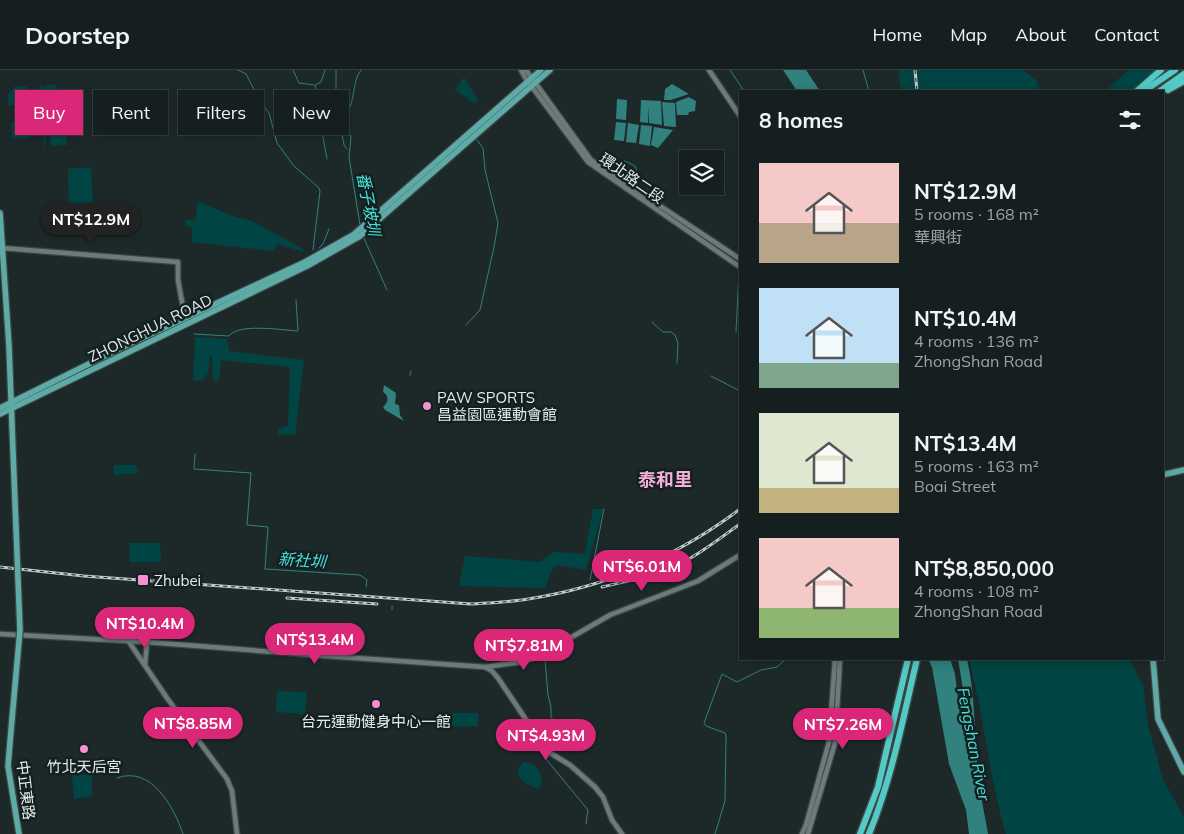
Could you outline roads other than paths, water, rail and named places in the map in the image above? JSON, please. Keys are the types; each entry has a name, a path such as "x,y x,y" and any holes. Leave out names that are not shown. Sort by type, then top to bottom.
{"highway":[{"path":"1138,90 1162,70"},
{"path":"1145,90 1175,70"},
{"path":"1164,90 1184,74"},
{"path":"1164,91 1184,81"},
{"path":"860,834 878,787 908,660"},
{"path":"869,834 880,808 890,772 917,660"}],"main road":[{"path":"531,83 541,70"},
{"path":"310,262 359,234 531,83 550,70"},
{"name":"中正東路","path":"0,213 12,405 20,630 8,766 19,834"},
{"name":"ZHONGHUA ROAD","path":"0,408 12,405 310,262"},
{"name":"ZHONGHUA ROAD","path":"0,414 12,405 184,318 310,262"},
{"path":"1164,475 1184,470"},
{"path":"1152,660 1158,719 1184,772"}],"street":[{"path":"522,70 531,83"},
{"path":"526,70 531,83"},
{"path":"709,70 739,115"},
{"name":"環北路二段","path":"531,83 591,160 739,258"},
{"name":"環北路二段","path":"531,83 588,162 739,266"},
{"path":"2,248 178,262 178,280 184,318"},
{"path":"0,634 147,642 485,667 521,662 537,657 610,615 698,581 739,555"},
{"path":"129,642 227,779 232,791 237,834"},
{"path":"145,666 147,642"},
{"path":"802,834 829,742 835,660"},
{"path":"808,834 834,743 840,660"},
{"path":"485,667 498,678 547,751 570,765 604,797 612,820 622,834"}],"water":[{"path":"783,70 806,70 819,90 796,90"},
{"path":"672,84 689,94 671,100 664,100 665,89"},
{"path":"689,97 696,101 695,111 689,112 688,115 677,115 676,102"},
{"path":"617,99 627,100 626,120 616,119"},
{"path":"641,100 661,101 662,125 649,123 649,106 648,123 640,122"},
{"path":"662,102 675,103 676,127 664,126"},
{"path":"616,122 626,123 624,141 614,140"},
{"path":"628,123 639,125 636,143 626,142"},
{"path":"641,125 652,126 650,146 639,144"},
{"path":"654,127 673,130 658,148 651,145"},
{"path":"384,385 396,393 395,404 399,405 400,415 404,421 383,407 388,399 383,392"},
{"name":"Fengshan River","path":"928,660 950,660 955,674 959,707 968,720 958,660 967,660 972,689 977,766 988,834 969,834 966,810 949,764 932,667"}],"waterway":[{"name":"新社圳","path":"238,70 246,74 259,99 269,113 277,143 294,166 319,188 313,250"},
{"path":"293,70 299,83 314,85"},
{"path":"325,70 321,82 315,85 327,159"},
{"name":"新社圳","path":"336,70 336,100 344,145 347,149"},
{"name":"番子坡圳","path":"350,107 358,74 361,70"},
{"path":"730,70 743,90"},
{"path":"863,70 869,90"},
{"name":"番子坡圳","path":"349,132 351,137 349,157 360,225"},
{"path":"466,325 480,310 498,223 485,170 483,148 476,139"},
{"path":"609,163 625,161 635,166 638,174 634,180"},
{"path":"319,248 323,244 329,229"},
{"name":"番子坡圳","path":"363,236 387,290"},
{"path":"736,332 739,272"},
{"name":"新社圳","path":"194,334 229,336 234,332 251,328 298,331 296,300"},
{"path":"652,322 663,332 671,332 675,335 678,343 677,363"},
{"name":"番子坡圳","path":"410,375 411,371"},
{"path":"711,376 739,390"},
{"name":"新社圳","path":"195,454 194,469 251,473 247,525 268,527 265,569 360,575 367,580 366,587"},
{"name":"番子坡圳","path":"590,580 604,509"},
{"name":"番子坡圳","path":"545,659 551,717 557,725 549,744"},
{"path":"715,834 725,801 726,736 725,733 706,726 704,723 722,674 737,682 761,670 777,667 785,660"},
{"name":"番子坡圳","path":"550,755 546,759 588,810 586,824"},
{"path":"117,778 140,777 150,783 167,801 183,834"}],"railway":[{"path":"915,70 917,90"},
{"path":"0,567 84,576 471,604 500,602 557,594 613,578 666,555 692,541 739,510"},
{"path":"602,587 647,577 672,568 702,551 739,525"},
{"path":"287,598 377,604"}],"place":[{"name":"PAW SPORTS 昌益園區運動會館","path":"427,406"},
{"name":"Zhubei","path":"143,580"},
{"name":"台元運動健身中心一館","path":"376,704"},
{"name":"竹北天后宮","path":"84,749"}],"district":[{"name":"泰和里","path":"665,479"}]}
